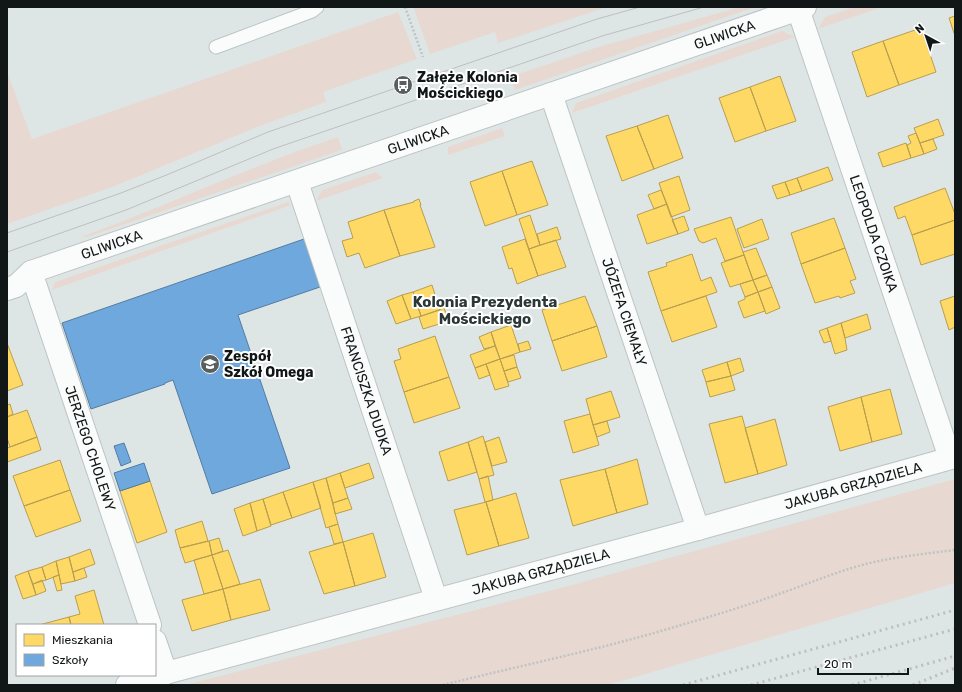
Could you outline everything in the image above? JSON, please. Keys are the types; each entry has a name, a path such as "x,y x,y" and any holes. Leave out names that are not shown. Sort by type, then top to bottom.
{"street":[{"name":"GLIWICKA","path":"7,270 31,272 801,8"},
{"name":"LEOPOLDA CZOIKA","path":"801,8 952,458"},
{"name":"JÓZEFA CIEMAŁY","path":"551,94 698,529"},
{"name":"FRANCISZKA DUDKA","path":"297,182 436,599"},
{"name":"GLIWICKA","path":"7,289 16,286 31,272"},
{"name":"JERZEGO CHOLEWY","path":"31,272 150,624"},
{"name":"JAKUBA GRZĄDZIELA","path":"127,685 166,673 698,529 952,458"},
{"path":"156,644 166,673"}],"lane":[{"path":"216,47 312,11 317,7"}],"path":[{"path":"405,7 423,57"},
{"path":"443,685 625,641 776,595 824,577 863,565 903,557 955,550"}],"shaded area":[{"path":"413,7 607,7 498,43 495,32 430,54"},
{"path":"740,7 755,7 515,90 510,77 595,48"},
{"path":"854,7 882,7 818,29 825,17"},
{"path":"398,12 417,59 323,92 326,102 257,127 115,186 7,224 7,72 32,139"},
{"path":"782,31 795,37 572,113 576,103"},
{"path":"502,128 505,136 448,155 448,147"},
{"path":"338,137 342,150 87,237 81,237 273,160"},
{"path":"376,172 383,178 316,201 322,190"},
{"path":"288,202 291,205 52,290 55,282"},
{"path":"955,479 955,583 608,685 185,685 568,586"}],"building: Mieszkania":[{"path":"955,16 955,36 949,18"},
{"path":"921,28 936,72 899,85 883,41"},
{"path":"883,41 899,85 867,97 852,52"},
{"path":"780,76 796,121 766,131 750,87"},
{"path":"750,87 766,131 735,142 719,98"},
{"path":"668,115 683,158 654,169 637,126"},
{"path":"938,119 944,135 920,143 914,128"},
{"path":"637,126 654,169 622,181 606,136"},
{"path":"916,133 924,154 911,158 907,145 911,143 908,136"},
{"path":"933,139 937,149 924,154 920,143"},
{"path":"906,143 911,158 883,167 878,153"},
{"path":"532,161 548,205 517,215 502,171"},
{"path":"828,167 833,180 802,191 797,178"},
{"path":"502,171 517,215 485,226 470,182"},
{"path":"679,176 690,210 671,217 659,183"},
{"path":"797,178 802,191 790,195 785,182"},
{"path":"785,182 790,195 777,199 772,186"},
{"path":"945,188 955,214 955,220 912,235 905,216 898,219 894,207"},
{"path":"661,190 667,204 654,209 648,195"},
{"path":"419,199 435,247 400,256 384,210 414,202"},
{"path":"667,204 678,234 647,244 637,215"},
{"path":"384,210 400,256 365,268 359,253 347,257 342,241 353,238 348,222"},
{"path":"530,215 540,245 529,249 519,219"},
{"path":"684,216 689,230 678,234 672,220"},
{"path":"731,217 744,255 725,261 716,238 703,243 699,241 694,229"},
{"path":"834,218 845,248 801,264 791,233"},
{"path":"762,219 769,239 744,248 737,229"},
{"path":"955,220 955,254 921,265 912,235"},
{"path":"557,227 561,239 540,245 537,234"},
{"path":"525,239 538,276 517,284 512,268 509,269 502,247"},
{"path":"556,240 566,267 538,276 529,249"},
{"path":"756,248 767,275 753,280 743,252"},
{"path":"845,248 856,279 850,281 855,293 840,298 839,296 815,303 801,264"},
{"path":"692,254 701,281 711,277 717,292 661,311 648,272 667,266 666,263"},
{"path":"744,255 753,280 730,287 721,263"},
{"path":"767,275 772,287 758,292 753,280"},
{"path":"753,280 758,292 745,297 740,284"},
{"path":"432,285 440,310 421,316 413,292"},
{"path":"772,287 780,308 766,314 758,292"},
{"path":"413,292 421,316 411,319 402,295"},
{"path":"758,292 765,311 744,318 738,302 745,299 745,297"},
{"path":"402,295 411,319 396,324 387,301"},
{"path":"585,296 597,326 552,341 542,310"},
{"path":"706,296 717,327 672,342 661,311"},
{"path":"955,296 955,327 949,330 940,301"},
{"path":"444,308 449,321 423,329 419,317"},
{"path":"867,314 871,329 845,338 841,323"},
{"path":"841,323 847,350 835,354 827,328"},
{"path":"511,325 520,352 500,359 491,332"},
{"path":"597,326 607,357 562,371 552,341"},
{"path":"827,328 831,341 824,343 819,331"},
{"path":"491,332 495,346 484,349 479,337"},
{"path":"435,336 449,377 404,392 394,361 401,359 398,349"},
{"path":"528,341 531,349 520,352 518,344"},
{"path":"7,343 23,385 7,391"},
{"path":"495,346 500,359 475,368 470,355"},
{"path":"514,355 517,367 504,371 500,359"},
{"path":"740,358 744,371 731,376 727,362"},
{"path":"500,359 509,386 495,390 486,364"},
{"path":"727,362 731,376 706,382 702,370"},
{"path":"486,364 490,375 479,379 475,368"},
{"path":"517,367 521,378 508,382 504,371"},
{"path":"731,376 735,390 710,397 706,382"},
{"path":"449,377 460,408 414,423 404,392"},
{"path":"890,389 902,434 872,442 861,397"},
{"path":"611,391 620,417 593,425 586,399"},
{"path":"861,397 872,442 840,451 828,407"},
{"path":"10,404 13,414 7,417 7,405"},
{"path":"27,410 37,437 10,447 7,438 7,417"},
{"path":"590,414 599,445 573,453 564,421"},
{"path":"742,416 758,474 725,483 709,424"},
{"path":"775,419 787,465 758,474 745,428"},
{"path":"607,421 610,432 597,437 593,425"},
{"path":"483,436 494,475 479,479 468,442"},
{"path":"37,437 41,450 7,462 7,448"},
{"path":"499,437 507,462 492,466 485,442"},
{"path":"468,442 477,472 448,481 439,452"},
{"path":"637,459 648,504 617,513 605,469"},
{"path":"60,460 70,490 24,506 13,476"},
{"path":"369,463 374,478 345,488 340,473"},
{"path":"605,469 617,513 573,526 560,480"},
{"path":"340,473 348,498 333,503 326,478"},
{"path":"488,476 493,500 485,502 479,479"},
{"path":"326,478 338,524 326,528 313,482"},
{"path":"150,481 167,532 137,543 120,491"},
{"path":"313,482 321,508 292,518 283,492"},
{"path":"70,490 81,521 36,537 24,506"},
{"path":"283,492 292,518 271,525 263,499"},
{"path":"516,493 529,538 499,546 486,502"},
{"path":"348,498 352,509 335,514 333,503"},
{"path":"263,499 271,526 257,531 250,503"},
{"path":"486,502 499,546 467,555 454,510"},
{"path":"250,503 257,531 243,536 234,509"},
{"path":"202,521 208,541 180,548 175,530"},
{"path":"338,524 343,542 334,544 329,527"},
{"path":"373,533 386,577 355,586 343,542"},
{"path":"219,538 223,551 212,555 209,541"},
{"path":"209,541 212,555 185,563 180,548"},
{"path":"343,542 355,586 324,594 309,552"},
{"path":"90,549 95,564 73,572 69,557"},
{"path":"228,550 240,584 223,589 212,555"},
{"path":"212,555 223,589 204,594 194,560"},
{"path":"69,557 75,581 61,584 56,561"},
{"path":"56,561 59,575 46,580 42,567"},
{"path":"42,567 46,580 33,584 28,571"},
{"path":"84,568 87,577 75,581 73,572"},
{"path":"28,571 36,595 23,599 15,576"},
{"path":"59,575 62,590 57,591 53,577"},
{"path":"260,579 270,610 231,620 223,589"},
{"path":"42,580 46,591 36,595 33,584"},
{"path":"223,589 231,620 192,631 182,600"},
{"path":"94,590 104,624 71,624 69,617 80,614 75,596"},
{"path":"69,617 71,624 43,624"}],"building: Szkoły":[{"path":"304,239 320,287 238,315 290,468 212,494 173,380 91,409 62,323"},
{"path":"124,443 131,462 121,466 114,446"},
{"path":"144,463 150,481 120,491 114,473"}],"tram line":[{"path":"7,233 121,193 268,132 597,19 640,7"},
{"path":"7,252 126,210 273,149 602,36 704,7"}],"railway":[{"path":"683,685 955,610"},
{"path":"751,685 955,629"},
{"path":"852,685 955,656"},
{"path":"913,685 955,668"}],"place":[{"name":"Załęże Kolonia Mościckiego","path":"403,85"},
{"name":"Zespół Szkół Omega","path":"210,364"}],"district":[{"name":"Kolonia Prezydenta Mościckiego","path":"485,310"}]}
